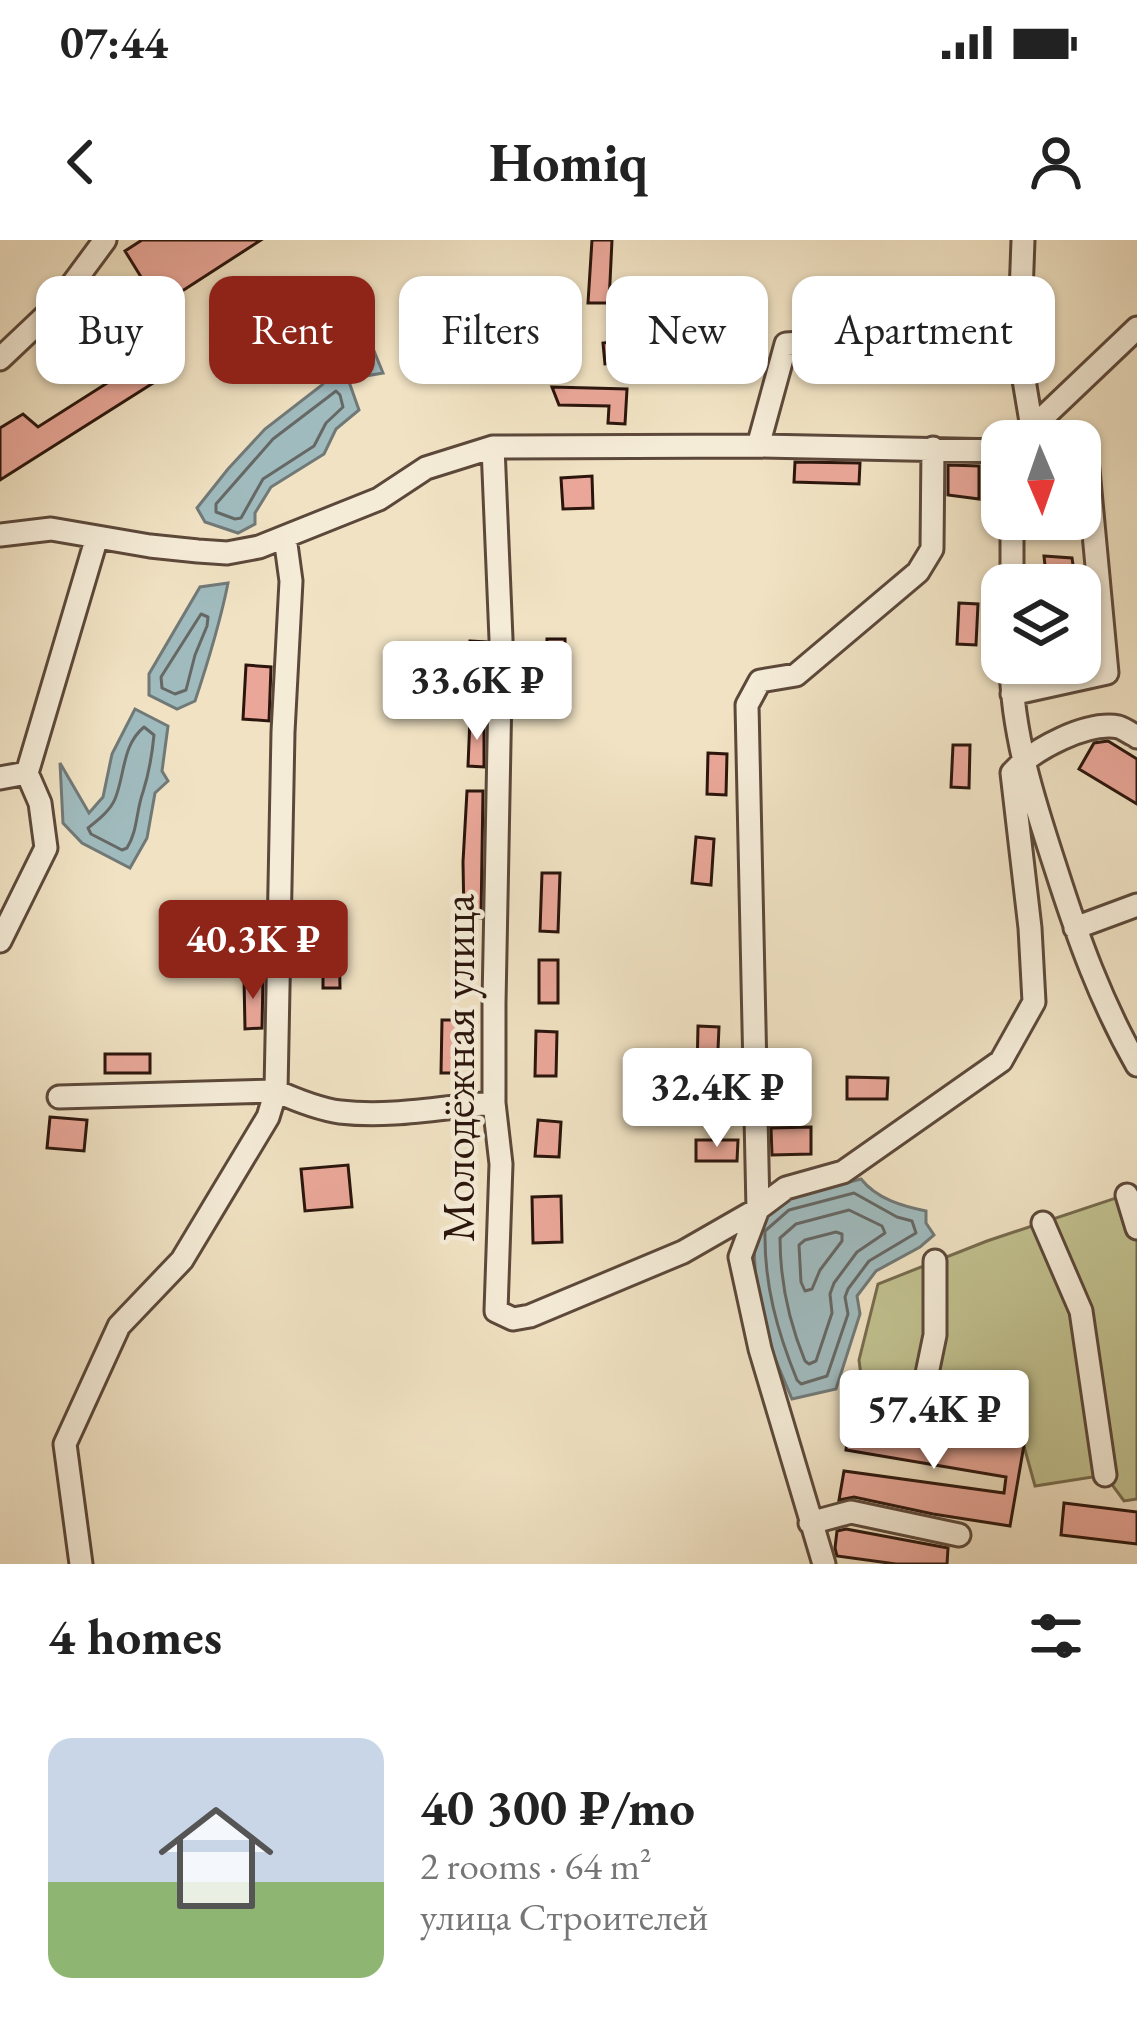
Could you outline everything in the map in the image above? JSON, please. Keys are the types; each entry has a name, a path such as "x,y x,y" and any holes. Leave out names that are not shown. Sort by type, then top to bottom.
{"street":[{"path":"0,358 57,304 105,240"},
{"path":"1022,276 1023,240"},
{"path":"1042,420 1137,328"},
{"path":"758,446 786,344 792,344"},
{"path":"1023,384 1026,420"},
{"path":"0,535 51,529 226,553 285,537 379,499 426,468 493,447 981,450"},
{"name":"Молодёжная улица","path":"493,447 501,639 494,1103 501,1164 496,1310 513,1319 530,1316 683,1252 758,1209"},
{"path":"824,1564 760,1349 740,1257 758,1209 747,705 760,681 796,675 918,572 932,549 933,448"},
{"path":"0,941 46,848 40,802 27,773 97,537"},
{"path":"81,1564 65,1444 119,1326 182,1260 268,1117 275,1091 290,580 285,537"},
{"path":"1012,694 1107,674 1095,540"},
{"path":"1012,684 1031,792 1075,928 1097,989 1137,1065"},
{"path":"758,1209 786,1188 844,1172 1000,1061 1034,1002 1012,773 1024,759 1075,732 1120,727 1137,736"},
{"path":"0,778 27,773"},
{"path":"1075,928 1137,905"},
{"path":"205,917 279,917"},
{"path":"59,1097 275,1091 338,1112 407,1114 494,1103"},
{"path":"1127,1195 1137,1228"},
{"path":"1043,1223 1081,1311 1105,1475"},
{"path":"917,1422 935,1335 935,1262"},
{"path":"810,1523 851,1512 958,1535"}],"green space":[{"path":"1137,1191 1137,1499 1124,1501 1105,1475 1035,1486 1022,1439 866,1414 859,1360 878,1284 987,1241"}],"water":[{"path":"350,384 359,410 336,429 324,454 271,487 255,513 255,524 238,533 205,522 197,508 228,469 265,429 322,385"},
{"path":"228,583 195,701 177,709 149,695 149,674 200,587"},
{"path":"135,709 168,726 162,771 168,781 155,793 147,838 130,868 82,843 63,823 60,763 89,813 103,797 112,754"},
{"path":"861,1179 882,1197 926,1211 926,1223 934,1235 876,1271 857,1296 860,1314 836,1389 792,1399 766,1337 756,1289 753,1225 783,1199"}],"building":[{"path":"142,240 261,240 185,289 185,276 140,276 125,251"},
{"path":"592,240 612,240 606,303 588,303"},
{"path":"106,384 152,384 0,480 0,428 23,414 38,427"},
{"path":"552,387 627,389 625,424 608,423 609,406 559,405"},
{"path":"795,462 860,463 859,484 794,482"},
{"path":"948,465 979,466 979,499 948,495"},
{"path":"592,476 593,508 563,509 561,478"},
{"path":"1044,556 1072,558 1073,564 1045,564"},
{"path":"959,603 978,604 976,645 957,644"},
{"path":"547,639 565,639 565,690 546,690"},
{"path":"470,641 486,642 485,690 470,690"},
{"path":"246,665 271,667 269,721 243,719"},
{"path":"470,718 484,718 484,767 468,766"},
{"path":"1108,741 1137,759 1137,804 1079,769 1094,743"},
{"path":"953,745 970,745 969,788 951,787"},
{"path":"708,753 727,754 726,795 707,794"},
{"path":"467,791 483,791 481,918 464,918"},
{"path":"696,837 714,839 711,885 692,883"},
{"path":"542,873 560,873 558,932 540,931"},
{"path":"323,941 339,941 340,988 323,988"},
{"path":"539,960 558,960 558,1003 539,1003"},
{"path":"244,977 263,977 262,1028 245,1029"},
{"path":"442,1020 461,1020 460,1073 441,1073"},
{"path":"698,1026 719,1027 717,1072 697,1072"},
{"path":"536,1031 557,1032 556,1076 535,1076"},
{"path":"105,1054 150,1054 150,1073 105,1073"},
{"path":"847,1077 888,1078 887,1099 847,1099"},
{"path":"50,1117 87,1120 84,1151 47,1148"},
{"path":"538,1120 561,1122 559,1157 535,1156"},
{"path":"811,1127 811,1154 772,1155 771,1128"},
{"path":"696,1140 738,1140 737,1161 696,1161"},
{"path":"348,1165 352,1207 305,1211 301,1169"},
{"path":"561,1196 562,1242 533,1243 532,1197"},
{"path":"850,1417 900,1423 899,1427 915,1437 928,1432 1024,1445 1010,1526 854,1497 839,1500 844,1471 1004,1493 1006,1477 846,1450"},
{"path":"1064,1503 1137,1512 1137,1544 1061,1535"},
{"path":"837,1531 948,1548 947,1564 896,1564 837,1556"}]}
